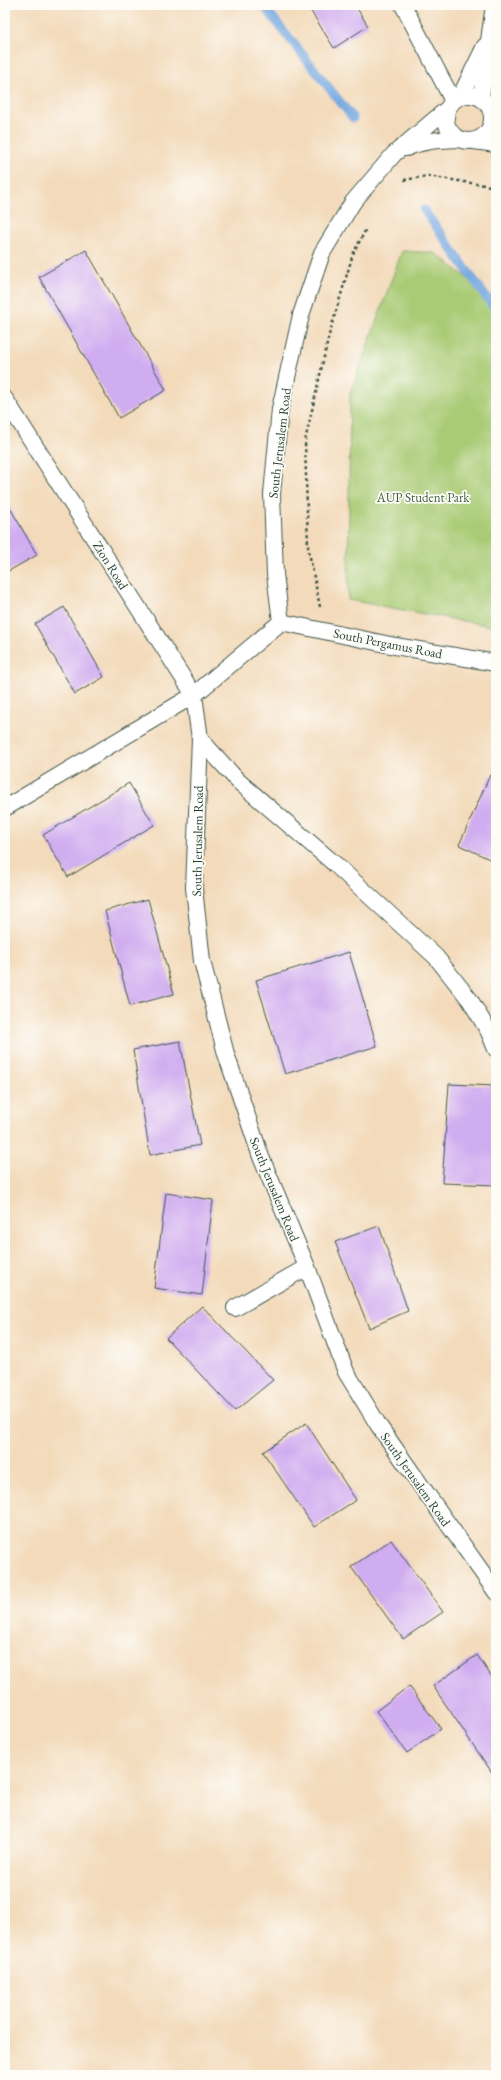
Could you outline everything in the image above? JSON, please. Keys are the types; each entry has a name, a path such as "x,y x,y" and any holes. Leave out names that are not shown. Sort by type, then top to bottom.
{"lane":[{"path":"403,5 454,102"},
{"path":"482,98 494,5"},
{"path":"491,32 454,102 447,126 451,134 458,139 496,144"},
{"path":"454,102 470,95 482,98 488,104 494,120 482,137 474,141"},
{"name":"South Jerusalem Road","path":"281,622 275,574 272,494 280,409 301,315 322,253 353,202 394,154 454,102"},
{"name":"South Jerusalem Road","path":"394,154 417,143 458,139"},
{"name":"Zion Road","path":"5,399 194,695 200,739"},
{"path":"5,808 194,695 281,622"},
{"name":"South Pergamus Road","path":"281,622 325,630 395,646 496,663"},
{"path":"200,739 238,781 336,865 436,957 470,1000 489,1032 496,1050"},
{"name":"South Jerusalem Road","path":"200,739 194,888 202,961 226,1054 261,1157 307,1267 346,1372 378,1426 496,1592"},
{"path":"235,1308 307,1267"}],"path":[{"path":"398,182 414,177 428,176 496,187"},
{"path":"325,630 308,547 305,441 329,335 353,254 368,227"}],"green space":[{"name":"AUP Student Park","path":"402,251 435,253 496,300 496,627 348,600 350,394"}],"building":[{"path":"307,5 355,5 368,26 334,48"},
{"path":"86,250 166,390 119,418 39,277"},
{"path":"5,499 37,555 5,573"},
{"path":"64,607 104,677 75,694 35,624"},
{"path":"490,775 496,778 496,862 459,845"},
{"path":"129,783 154,825 68,877 43,835"},
{"path":"148,899 174,994 130,1006 105,911"},
{"path":"349,952 377,1046 285,1074 256,980"},
{"path":"180,1041 200,1145 150,1155 133,1050"},
{"path":"449,1084 496,1086 496,1185 442,1183"},
{"path":"166,1193 213,1200 202,1295 154,1288"},
{"path":"379,1226 408,1311 369,1328 335,1242"},
{"path":"202,1306 273,1380 235,1411 166,1338"},
{"path":"306,1423 356,1500 314,1527 263,1452"},
{"path":"391,1540 443,1612 403,1639 351,1567"},
{"path":"477,1655 496,1683 495,1777 433,1686"},
{"path":"409,1686 441,1729 407,1753 376,1711"}],"waterway":[{"path":"263,5 353,118"},
{"path":"424,210 496,311"}]}
